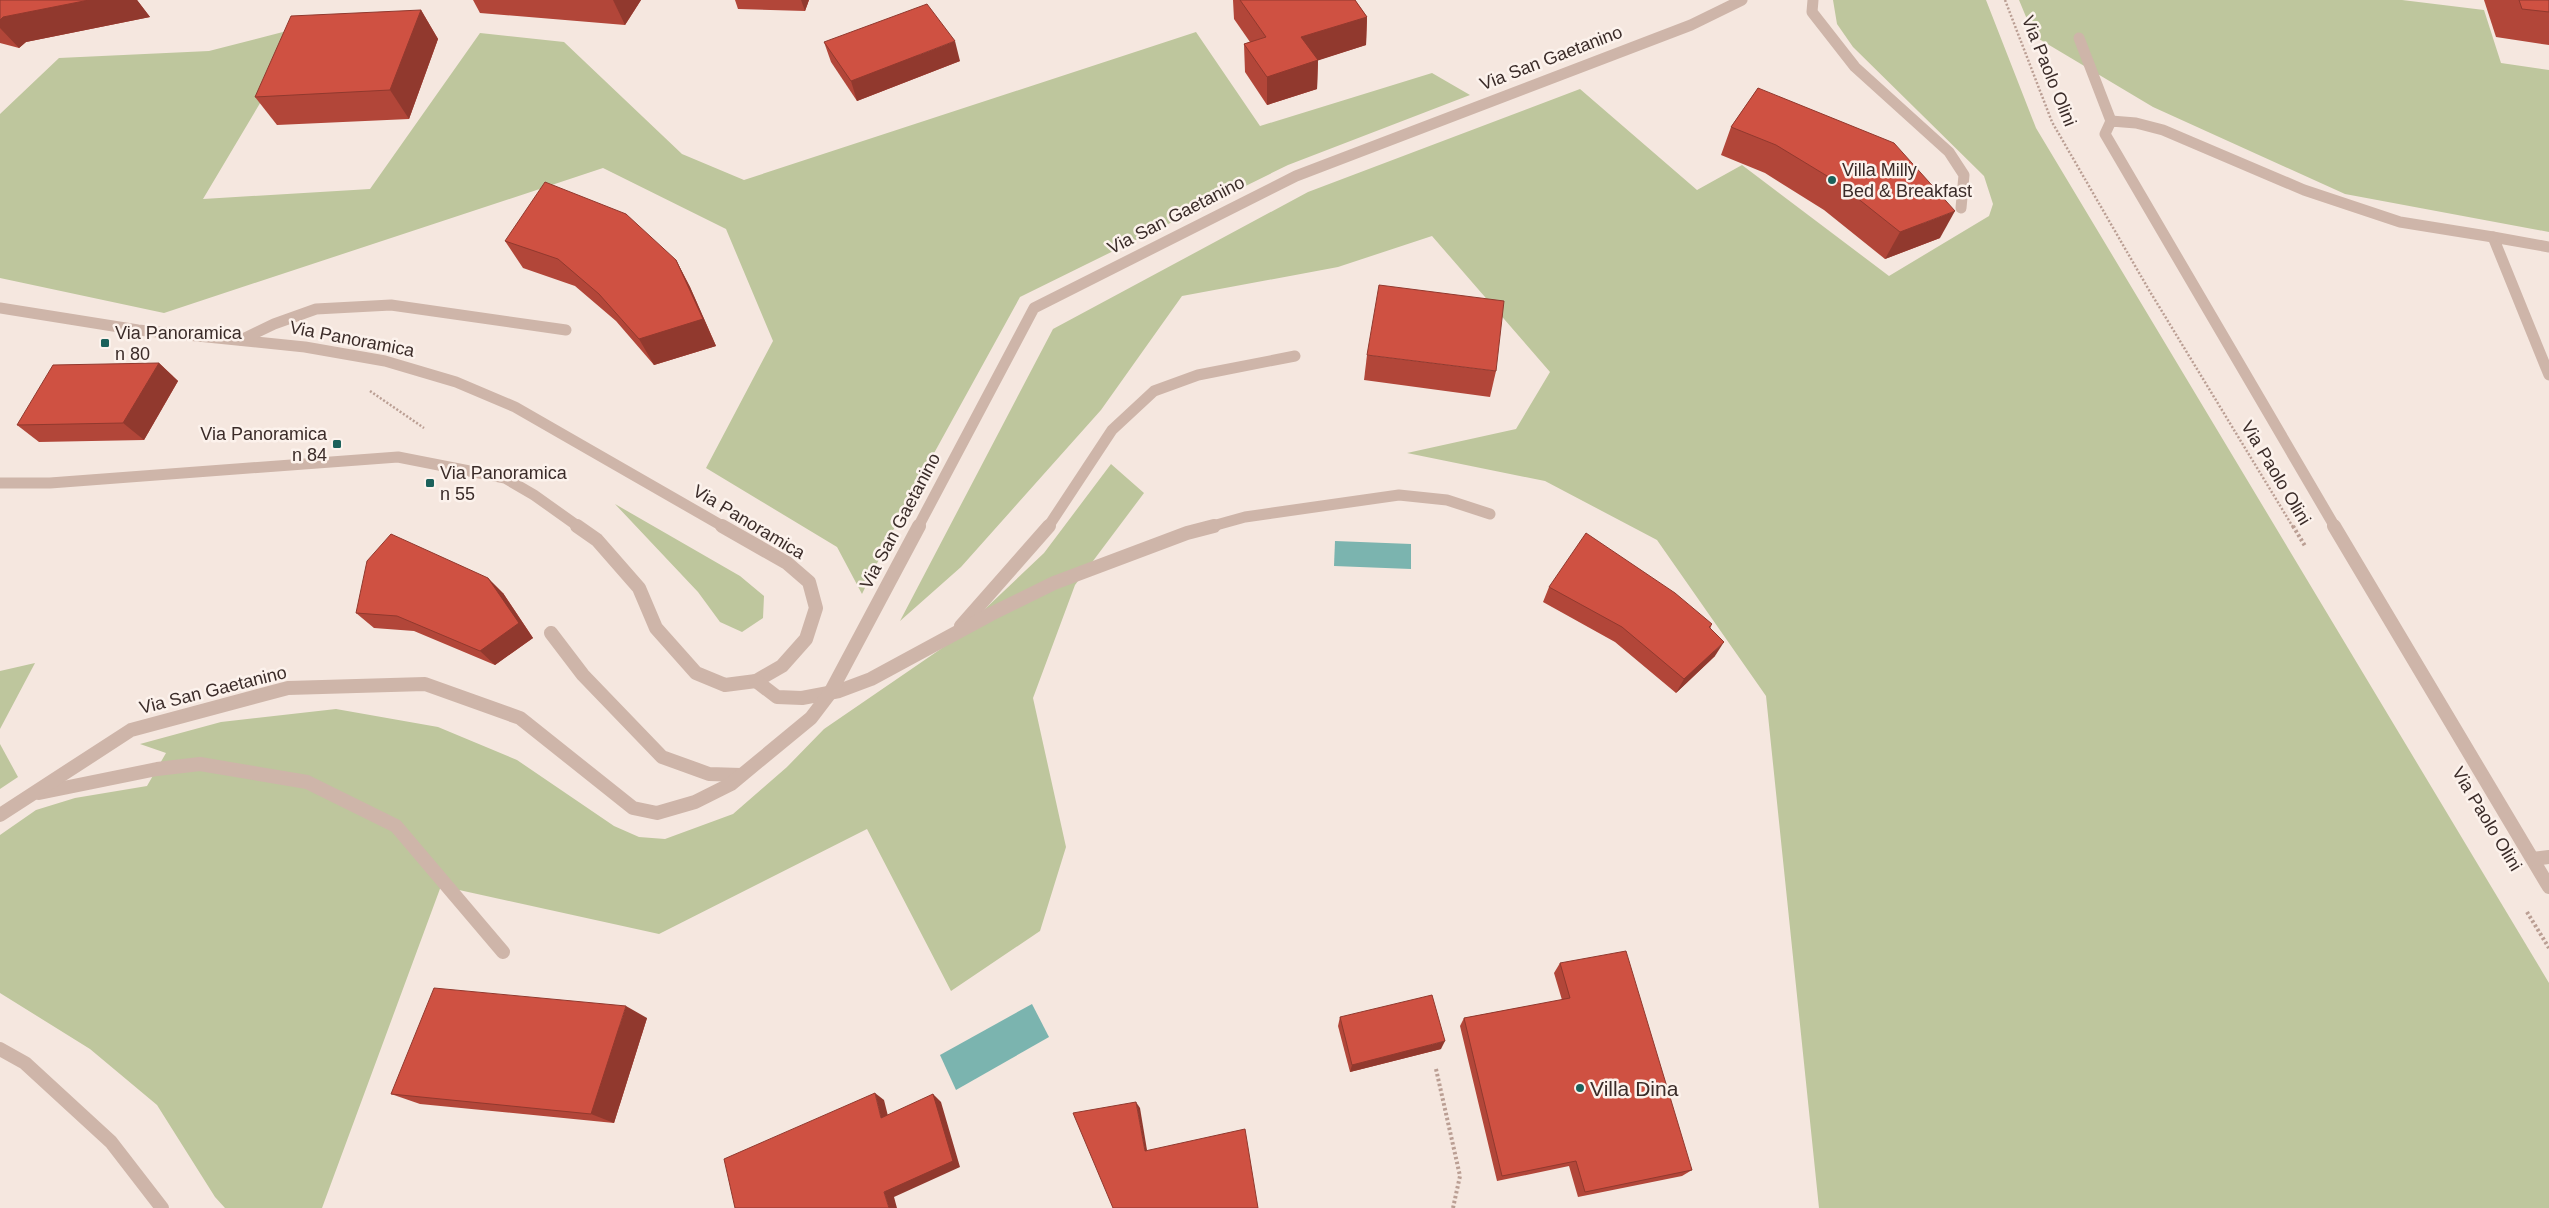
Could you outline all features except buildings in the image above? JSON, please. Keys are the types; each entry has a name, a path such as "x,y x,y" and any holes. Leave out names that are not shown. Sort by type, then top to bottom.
{"street":[{"name":"Via San Gaetanino","path":"0,815 131,730 288,688 425,684 520,718 633,808 657,813 694,802 731,784 811,718 830,693 1034,308 1296,176 1690,25 1742,0"},
{"path":"1813,0 1812,12 1855,67 1949,152 1964,175 1961,208"},
{"path":"2078,38 2111,121 2105,134 2112,147 2212,320 2549,887"},
{"path":"2111,121 2136,122 2163,130 2304,190 2400,222 2549,247"},
{"path":"2493,237 2549,375"},
{"path":"241,340 274,324 316,309 391,305 566,330"},
{"name":"Via Panoramica","path":"0,308 138,330 305,347 385,361 456,382 515,407 787,563 809,582 816,608 806,639 782,666 756,681 725,685 696,673 656,628 639,588 597,540 534,495 505,478 398,457 50,483 0,483"},
{"path":"955,634 1044,533 1112,430 1154,391 1198,375 1295,356"},
{"path":"756,681 777,697 802,698 830,693 872,679 1054,583 1187,533 1245,517 1322,504 1399,495 1447,500 1490,514"},
{"path":"551,633 583,675 662,757 710,774 741,775"},
{"path":"31,795 157,769 200,764 308,782 396,826 503,952"},
{"path":"2533,859 2549,857"},
{"path":"0,1048 25,1063 112,1142 162,1208"}],"path":[{"name":"Via Paolo Olini","path":"2005,0 2052,122 2149,290 2308,551"},
{"path":"2523,906 2549,948"},
{"path":"1436,1069 1460,1176 1453,1208"}],"green space":[{"path":"1833,0 1986,0 2036,128 2549,983 2549,1208 1819,1208 1766,696 1657,540 1545,481 1407,453 1516,429 1550,372 1432,236 1338,267 1182,296 1101,410 961,567 900,621 1053,329 1308,192 1580,89 1697,190 1742,165 1889,276 1989,216 1993,204 1984,176 1853,47 1837,24"},
{"path":"2019,0 2402,0 2484,10 2501,63 2549,70 2549,232 2345,194 2153,107 2034,36"},
{"path":"306,26 203,199 370,189 480,33 564,42 682,154 744,180 1196,32 1260,126 1432,73 1470,95 1288,165 1020,297 906,504 862,594 837,547 706,468 773,341 726,229 603,168 164,313 0,278 0,114 59,58 209,51"},
{"path":"1111,464 1144,493 1075,585 1033,698 1066,847 1040,931 951,991 867,829 659,934 441,886 322,1208 225,1208 215,1197 157,1105 90,1049 0,993 0,835 36,810 75,798 147,786 166,753 140,744 221,722 336,709 438,727 517,760 614,826 639,837 665,839 733,814 787,767 824,729 948,644 1044,553"},
{"path":"615,504 740,576 764,596 763,618 742,632 720,622 698,592"},
{"path":"35,663 0,729 0,671"},
{"path":"0,744 18,777 0,789"}],"water":[{"path":"1335,541 1411,544 1411,569 1334,566"},
{"path":"1032,1004 1049,1037 956,1090 940,1055"}],"place":[{"name":"Villa Milly Bed & Breakfast","path":"1832,180"},
{"name":"Via Panoramica n 80","path":"105,343"},
{"name":"Via Panoramica n 84","path":"337,444"},
{"name":"Via Panoramica n 55","path":"430,483"},
{"name":"Villa Dina","path":"1580,1088"}]}
